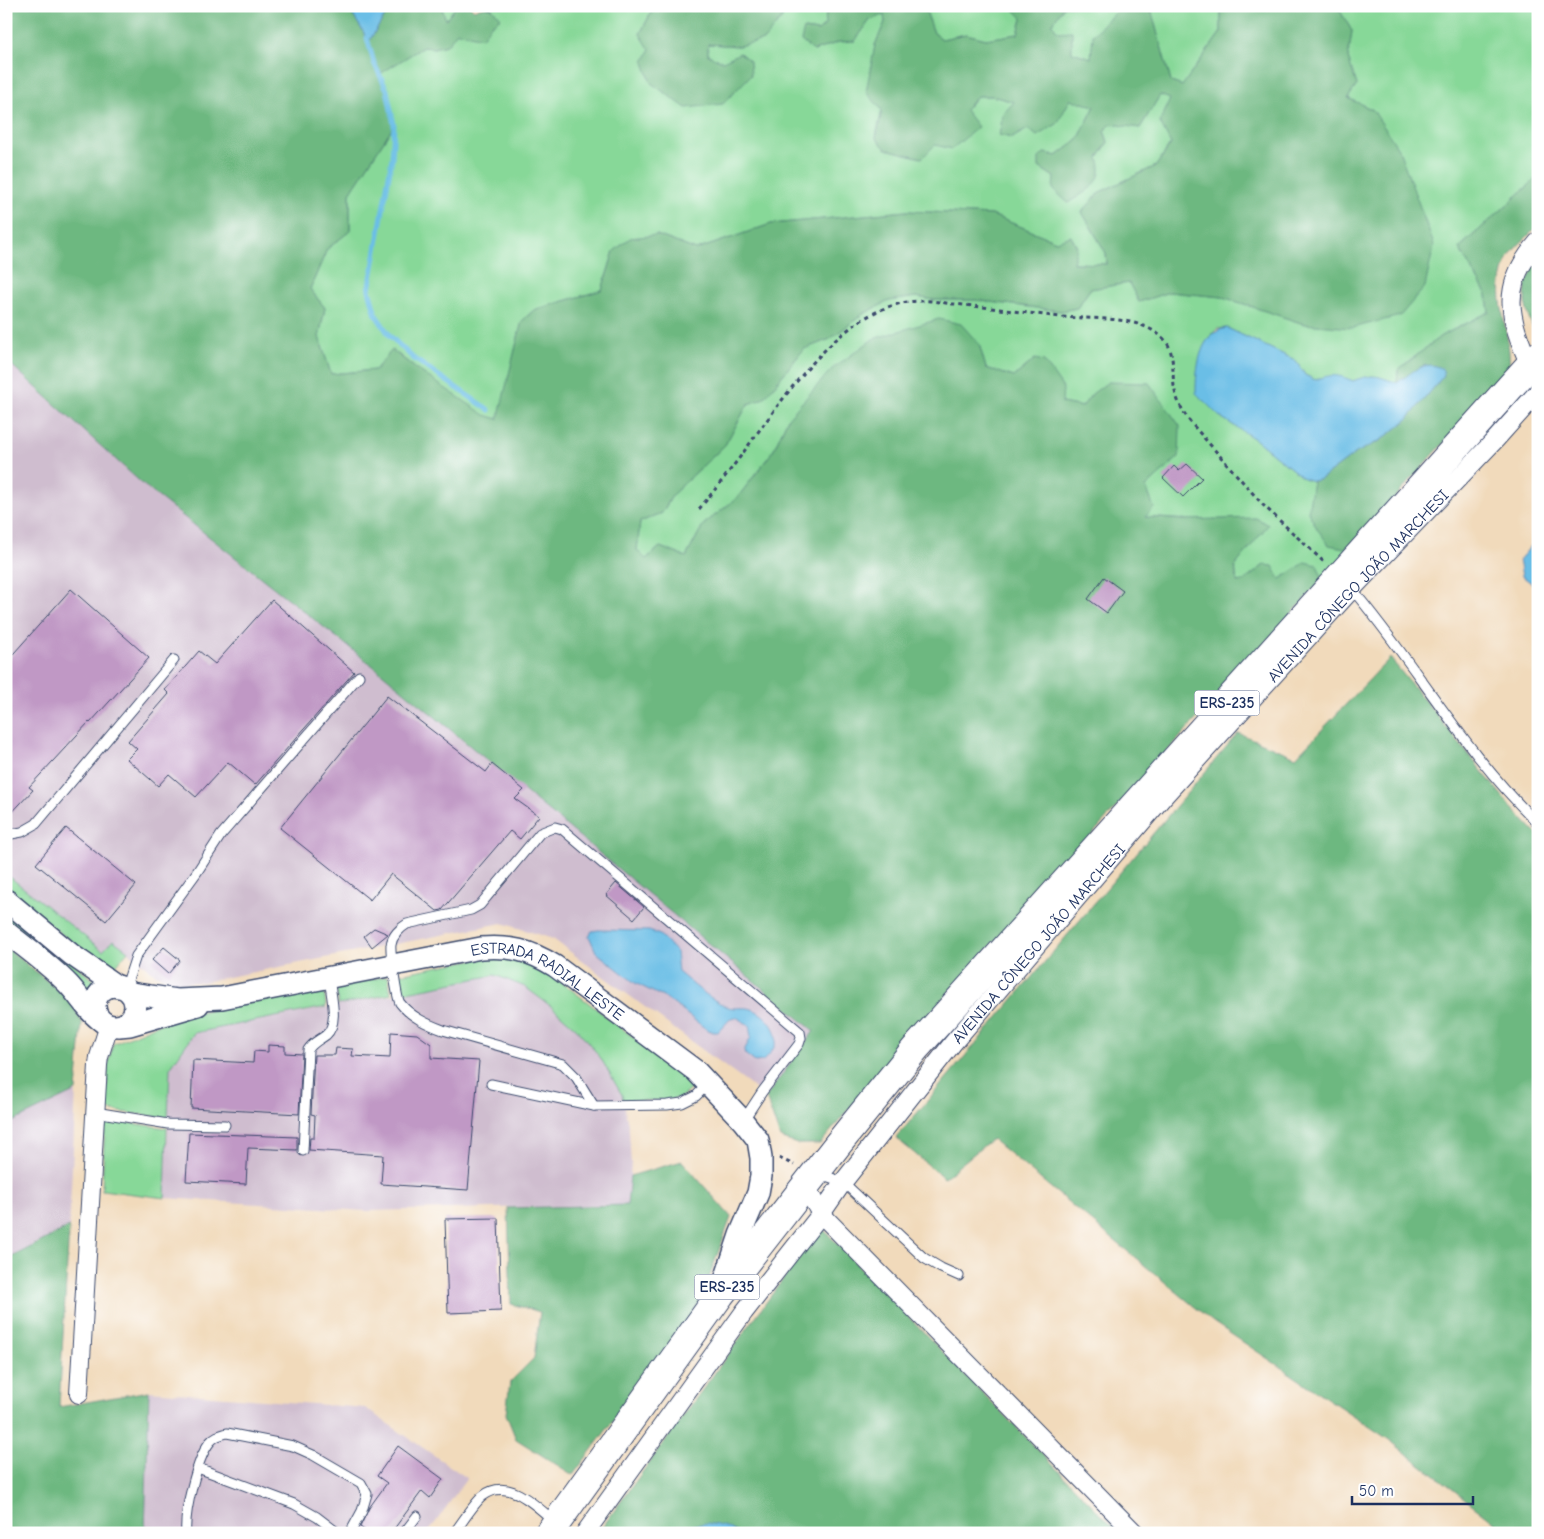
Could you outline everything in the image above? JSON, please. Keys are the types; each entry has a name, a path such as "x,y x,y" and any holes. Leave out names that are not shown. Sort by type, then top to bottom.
{"main road":[{"name":"ERS-235","path":"553,1528 720,1295 810,1179 915,1049 1346,583 1534,360"}],"street":[{"path":"1534,360 1519,340 1512,314 1512,294 1516,274 1524,258 1538,242"},
{"name":"AVENIDA CÔNEGO JOÃO MARCHESI","path":"585,1533 744,1312 821,1214 843,1182 953,1043 1346,583 1496,439 1538,392"},
{"name":"ESTRADA RADIAL LESTE","path":"6,900 72,955 124,989 176,1000 222,998 481,948 502,947 521,950 538,956 555,966 688,1065 743,1121 758,1140"},
{"path":"6,932 57,974 88,1011 109,1024 130,1026 222,998"},
{"path":"106,989 124,989 135,1004 135,1011 128,1022 109,1024 96,1012 97,998 106,989"},
{"path":"79,1394 99,1057 109,1024"},
{"path":"744,1312 720,1295 740,1235 758,1193 761,1158 758,1140"},
{"path":"810,1179 821,1214 1135,1533"}],"lane":[{"path":"1346,583 1486,767 1519,806 1538,823"},
{"path":"6,835 22,832 36,824 174,660"},
{"path":"124,989 136,956 197,872 221,835 359,676"},
{"path":"594,1106 576,1077 563,1064 426,1024 399,1002 393,964 391,944 401,928 407,924 471,910 480,905 540,833 555,828 562,829 800,1032 799,1044 762,1092 743,1121"},
{"path":"303,1151 308,1050 313,1042 326,1034 332,1027 333,1017 328,977"},
{"path":"491,1084 594,1106 667,1106 682,1103 696,1096 708,1084"},
{"path":"95,1112 168,1124 225,1126"},
{"path":"810,1179 843,1182 924,1258 959,1276"},
{"path":"186,1533 185,1520 198,1468 210,1443 217,1436 228,1433 293,1446 313,1455 361,1483 367,1494 362,1511 350,1533"},
{"path":"198,1468 294,1504 317,1517 338,1533"},
{"path":"454,1533 483,1496 494,1490 509,1490 523,1495 553,1528"},
{"path":"404,1533 417,1516"}],"path":[{"path":"699,509 812,363 838,338 865,318 892,305 920,300 1062,318 1114,319 1146,327 1165,340 1172,356 1174,387 1181,410 1263,505 1346,583"},
{"path":"758,1140 778,1157 797,1167 810,1179"}],"shaded area":[{"path":"6,360 146,487 382,673 814,1031 766,1097 553,939 502,923 203,982 174,983 154,973 113,940 103,951 6,874"},
{"path":"495,975 525,987 580,1031 600,1057 622,1095 629,1130 631,1164 627,1205 366,1211 165,1198 170,1068 194,1033"},
{"path":"76,1091 69,1227 6,1260 6,1125"},
{"path":"149,1391 365,1408 467,1478 428,1533 145,1533"}],"green space":[{"path":"6,6 347,6 363,31 368,43 391,6 441,6 446,20 456,6 470,6 474,10 489,7 495,11 501,18 491,25 482,38 457,32 447,45 434,48 423,47 380,74 387,90 394,125 350,193 350,231 327,249 310,289 325,308 319,337 331,374 375,370 392,350 415,368 485,415 498,419 522,321 534,310 602,290 614,251 630,238 657,235 696,250 771,224 907,211 992,215 1056,241 1071,236 1077,247 1073,263 1107,264 1106,253 1082,212 1100,192 1156,166 1171,144 1160,123 1170,99 1160,95 1140,128 1111,124 1104,131 1108,142 1098,158 1100,174 1097,180 1088,190 1068,203 1053,189 1054,177 1039,167 1039,158 1044,153 1057,156 1078,140 1095,106 1070,100 1057,124 1037,136 1028,129 1012,138 999,135 1003,114 1014,102 992,96 977,96 965,110 978,127 952,149 935,145 922,158 886,149 876,138 882,110 866,92 875,45 885,22 884,15 870,20 855,41 839,42 814,51 801,41 804,29 818,31 825,25 826,11 829,6 924,6 934,33 942,39 966,34 986,39 1018,34 1022,18 1010,6 1064,6 1052,24 1058,32 1072,31 1072,52 1091,58 1093,35 1121,6 1150,6 1171,82 1182,86 1221,32 1221,7 1337,6 1352,31 1348,58 1357,85 1348,98 1373,110 1399,150 1434,245 1425,287 1400,316 1352,328 1304,324 1223,297 1169,292 1139,302 1129,283 1090,289 1077,308 1061,311 975,300 934,300 916,297 889,301 863,314 830,339 804,349 764,398 748,404 725,445 673,494 662,513 640,522 637,550 646,559 660,547 686,557 703,525 738,497 773,451 788,418 832,369 873,339 939,319 961,324 979,344 986,368 1014,377 1035,359 1044,361 1063,388 1062,403 1082,407 1092,394 1108,382 1149,383 1180,426 1179,457 1146,487 1154,508 1145,517 1183,520 1256,518 1268,525 1235,566 1237,582 1244,581 1264,565 1273,566 1280,579 1306,562 1317,565 1323,579 909,1037 820,1144 797,1144 780,1138 766,1097 814,1031 382,673 146,487 6,360"},
{"path":"441,6 456,6 446,20"},
{"path":"487,6 656,6 640,34 723,61 708,55 708,44 738,46 782,18 782,6 829,6 826,11 825,25 818,31 804,29 814,51 839,42 855,41 870,20 884,14 885,22 875,45 882,110 876,137 886,149 922,158 977,96 992,96 1015,102 999,135 1012,138 1070,100 1095,106 1078,140 1057,156 1044,153 1039,167 1054,177 1098,158 1108,142 1104,131 1111,123 1140,128 1160,95 1171,99 1171,143 1156,166 1100,192 1082,212 1106,253 1107,264 1073,263 1056,241 992,215 907,211 771,224 696,250 657,235 614,251 602,290 534,310 522,321 499,419 485,416 415,368 393,350 375,370 331,374 319,337 325,308 310,289 327,249 350,231 350,193 394,125 387,90 379,74 423,47 434,48 457,32 482,37 491,25 493,9"},
{"path":"656,6 782,6 782,18 764,40 739,46 708,44 708,55 723,61 740,53 750,61 751,75 723,104 686,108 651,83 644,62 650,50 640,34"},
{"path":"924,6 1010,6 1022,18 1018,34 986,39 966,34 942,39 934,33"},
{"path":"1064,6 1121,6 1109,20 1091,58 1072,52 1052,24"},
{"path":"1150,6 1223,6 1221,7 1221,32 1182,86 1171,82"},
{"path":"1337,6 1538,6 1538,177 1459,248 1487,295 1489,312 1441,336 1398,370 1397,383 1375,376 1353,381 1334,376 1315,380 1305,375 1295,360 1227,328 1217,329 1209,337 1219,416 1255,439 1303,478 1313,481 1309,513 1318,530 1349,550 1323,579 1280,579 1264,565 1244,581 1237,582 1235,566 1267,525 1144,517 1154,508 1146,487 1178,457 1092,394 1082,407 1062,403 1035,359 1014,377 986,368 979,344 788,418 773,451 738,497 703,525 686,557 660,547 646,559 637,550 640,522 662,513 673,494 725,445 748,404 764,398 804,349 830,339 863,314 889,301 916,297 934,300 975,300 1061,311 1077,308 1090,289 1129,283 1139,302 1169,292 1223,297 1304,324 1373,110 1348,98 1357,85 1348,58 1352,31"},
{"path":"1538,177 1538,226 1518,245 1509,257 1503,271 1501,300 1508,341 1509,370 1349,549 1329,545 1308,512 1313,481 1321,479 1356,453 1381,440 1407,420 1444,375 1424,365 1397,383 1398,370 1441,336 1489,312 1487,295 1459,248"},
{"path":"1538,262 1537,336 1526,308 1525,290"},
{"path":"1390,658 1512,808 1538,835 1538,1533 1509,1533 1388,1439 1213,1322 992,1139 944,1178 896,1138 1238,733 1296,757"},
{"path":"6,874 103,951 113,940 128,951 113,969 109,971 6,891"},
{"path":"6,908 97,983 85,994 6,924"},
{"path":"6,947 69,999 82,1022 76,1091 6,1125"},
{"path":"481,958 517,958 552,975 696,1085 680,1098 665,1101 623,1100 600,1057 578,1030 525,987 495,975 402,993 400,974"},
{"path":"388,976 391,994 338,1005 336,986"},
{"path":"324,988 326,1007 194,1033 170,1068 168,1118 106,1110 108,1065 113,1044 154,1026 194,1013"},
{"path":"105,1120 167,1128 165,1198 102,1190"},
{"path":"682,1161 731,1217 702,1297 686,1323 573,1475 516,1439 506,1414 510,1382 534,1358 540,1312 511,1304 508,1208 627,1205 630,1176"},
{"path":"69,1227 59,1407 149,1391 145,1533 6,1533 6,1260"},
{"path":"821,1227 1119,1533 737,1533 726,1527 690,1526 679,1533 598,1533"}],"water":[{"path":"347,6 391,6 368,43 363,31"},
{"path":"1227,328 1295,360 1305,375 1315,380 1334,376 1353,381 1375,376 1397,383 1418,368 1429,365 1442,369 1444,375 1407,420 1381,440 1356,453 1321,479 1313,481 1303,478 1255,439 1219,416 1196,393 1198,363 1205,344 1210,336"},
{"path":"1538,538 1538,588 1522,576 1519,560"},
{"path":"592,931 649,931 660,935 676,952 678,972 695,986 726,1006 752,1009 762,1014 770,1022 775,1032 776,1042 769,1055 763,1061 755,1062 745,1054 744,1051 751,1037 749,1025 736,1017 731,1018 718,1032 713,1032 706,1029 667,999 635,983 596,952 589,936"},
{"path":"707,1523 726,1527 737,1533 679,1533 690,1526"}],"building":[{"path":"1187,464 1202,478 1183,497 1163,478 1174,466 1179,471"},
{"path":"1104,577 1123,591 1107,613 1088,599"},
{"path":"71,589 149,658 29,787 33,790 6,819 6,662"},
{"path":"272,600 354,672 255,785 228,762 196,797 169,774 158,786 127,759 137,749 128,741 169,694 165,690 199,651 215,664"},
{"path":"387,696 486,772 492,764 524,790 515,799 539,816 520,839 510,831 442,910 437,911 391,874 370,900 280,828"},
{"path":"66,828 136,885 106,921 36,864"},
{"path":"616,883 644,907 634,919 606,895"},
{"path":"374,928 388,934 372,947 364,936"},
{"path":"164,947 180,960 168,974 152,960"},
{"path":"391,1032 417,1034 431,1044 431,1058 479,1061 468,1190 381,1184 383,1155 309,1150 310,1138 314,1138 315,1115 311,1114 314,1055 335,1055 336,1048 353,1049 352,1056 390,1058"},
{"path":"268,1045 285,1046 285,1053 302,1054 299,1114 191,1108 193,1060 253,1063 254,1051 268,1052"},
{"path":"189,1133 297,1137 297,1150 248,1148 246,1184 186,1181"},
{"path":"498,1218 501,1311 448,1313 445,1219"},
{"path":"398,1446 443,1479 430,1498 422,1491 391,1533 369,1533 360,1527 369,1508 387,1483 377,1476"}],"waterway":[{"path":"367,38 374,63 387,90 394,125 392,158 369,290 376,315 390,336 413,358 489,410"}]}
